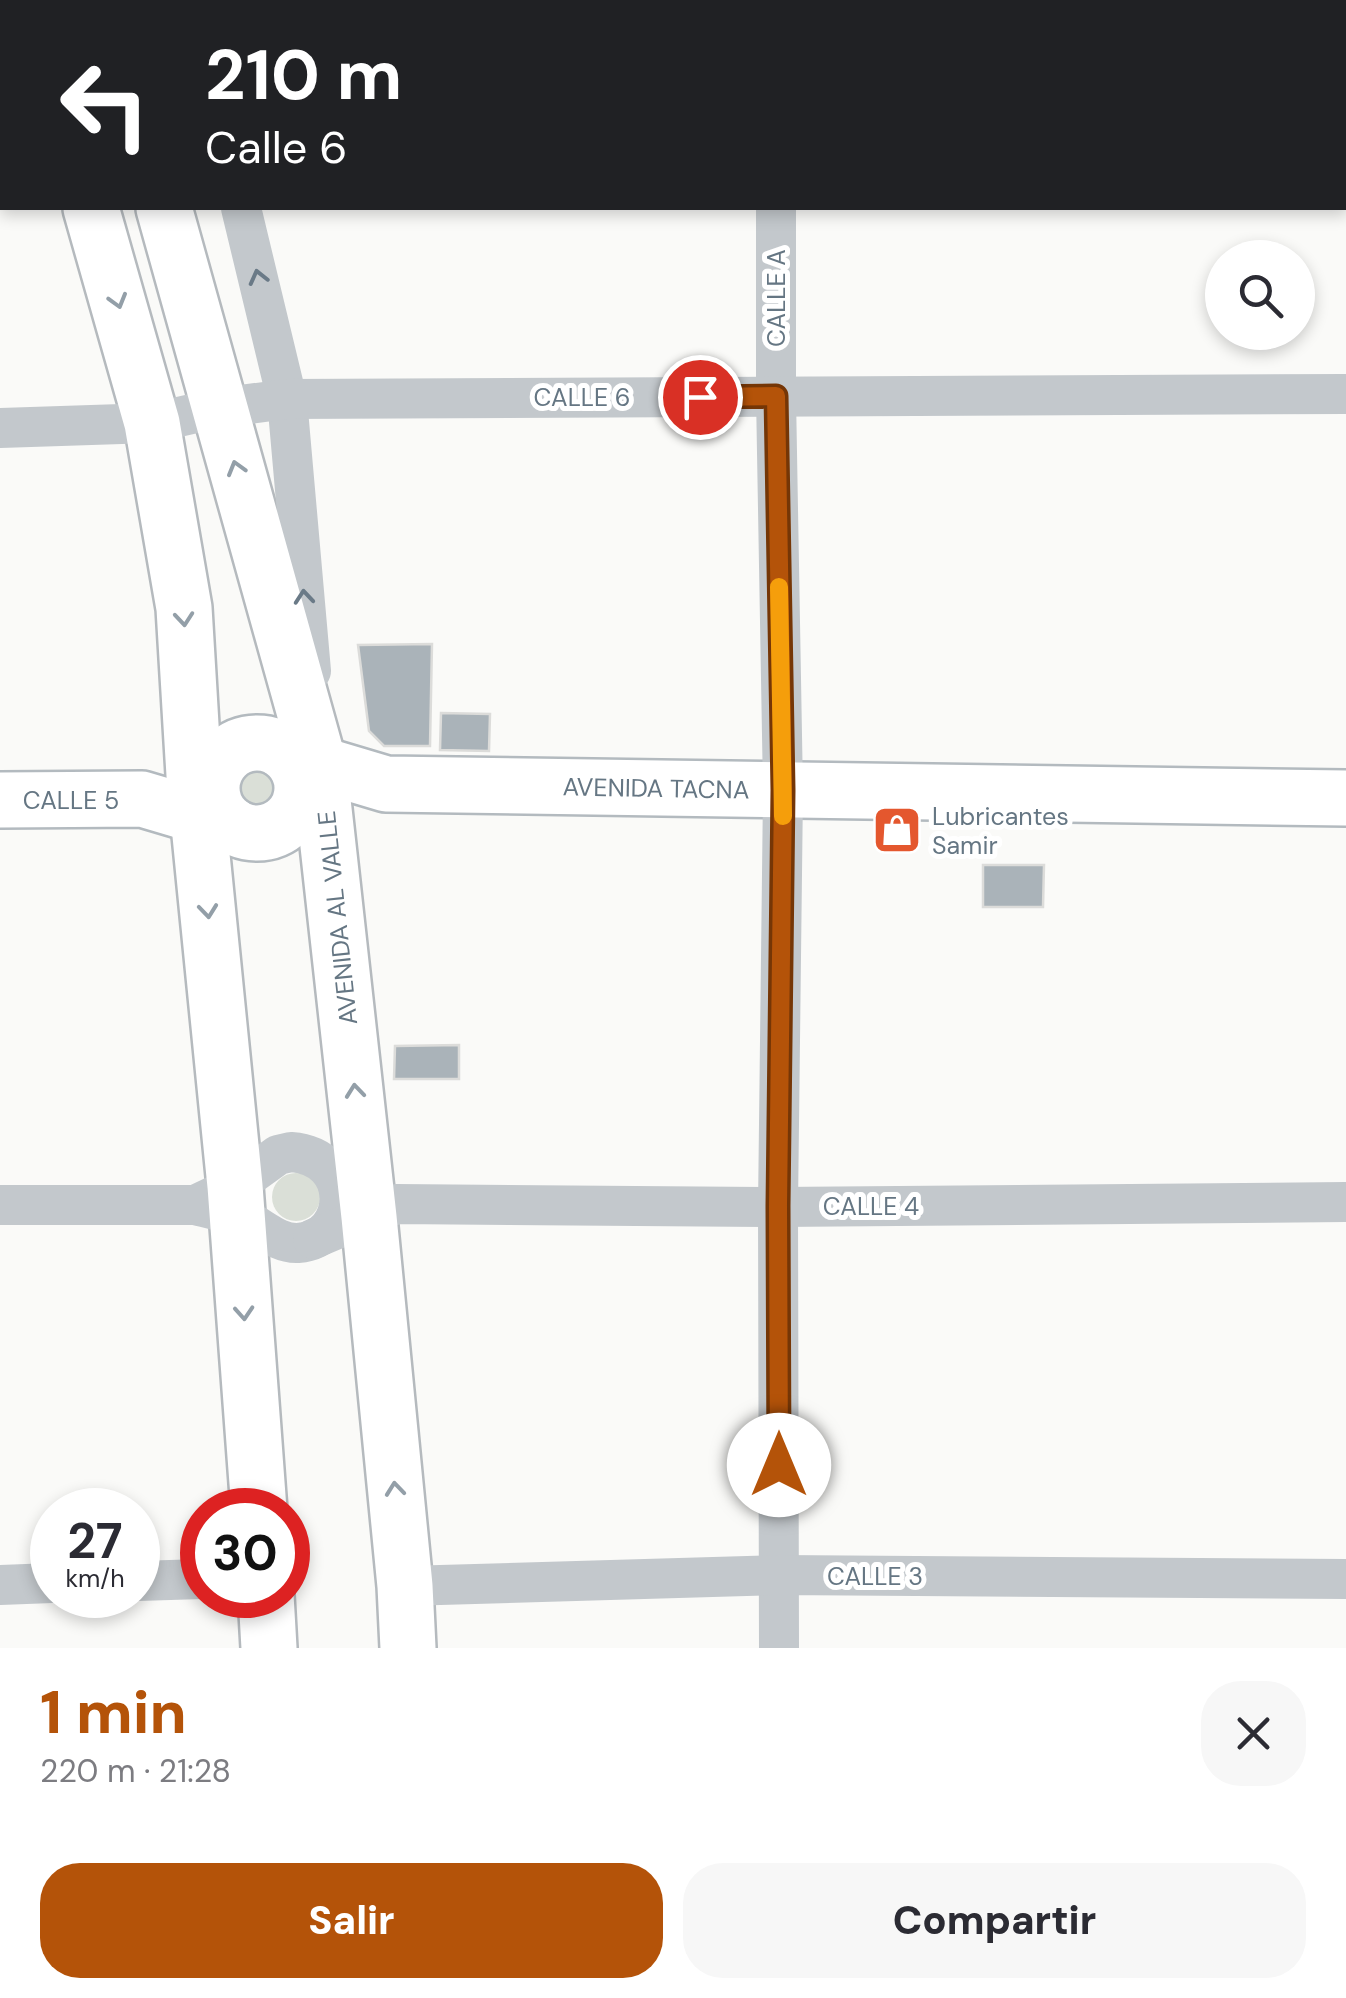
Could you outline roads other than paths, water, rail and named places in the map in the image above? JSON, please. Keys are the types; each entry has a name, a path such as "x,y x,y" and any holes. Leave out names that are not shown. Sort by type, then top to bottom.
{"main road":[{"path":"92,210 152,423 184,608 224,802"},
{"name":"AVENIDA AL VALLE","path":"165,210 218,408 308,774 365,1194 408,1648"},
{"path":"257,1488 236,1201 224,802 229,752 254,742 268,744 308,774"},
{"path":"224,802 287,822 302,797 299,769 291,757 308,774"},
{"name":"AVENIDA TACNA","path":"224,802 308,774 386,784 1346,798"},
{"name":"CALLE 5","path":"0,800 224,802"},
{"path":"267,1618 269,1648"}],"street":[{"path":"241,210 288,399 308,774"},
{"name":"CALLE A","path":"776,210 783,790 778,1206 779,1648"},
{"name":"CALLE 6","path":"0,428 152,423 218,408 288,399 1346,394"},
{"path":"236,1201 266,1162 292,1152 318,1158 365,1194"},
{"path":"0,1205 236,1201 270,1236 298,1243 313,1239 334,1220 340,1191 336,1178 365,1194"},
{"name":"CALLE 4","path":"313,1239 365,1194 778,1206 1346,1202"},
{"name":"CALLE 3","path":"404,1586 780,1576 1346,1579"},
{"path":"0,1585 30,1584"}],"place":[{"name":"Lubricantes Samir","path":"897,830"}]}
